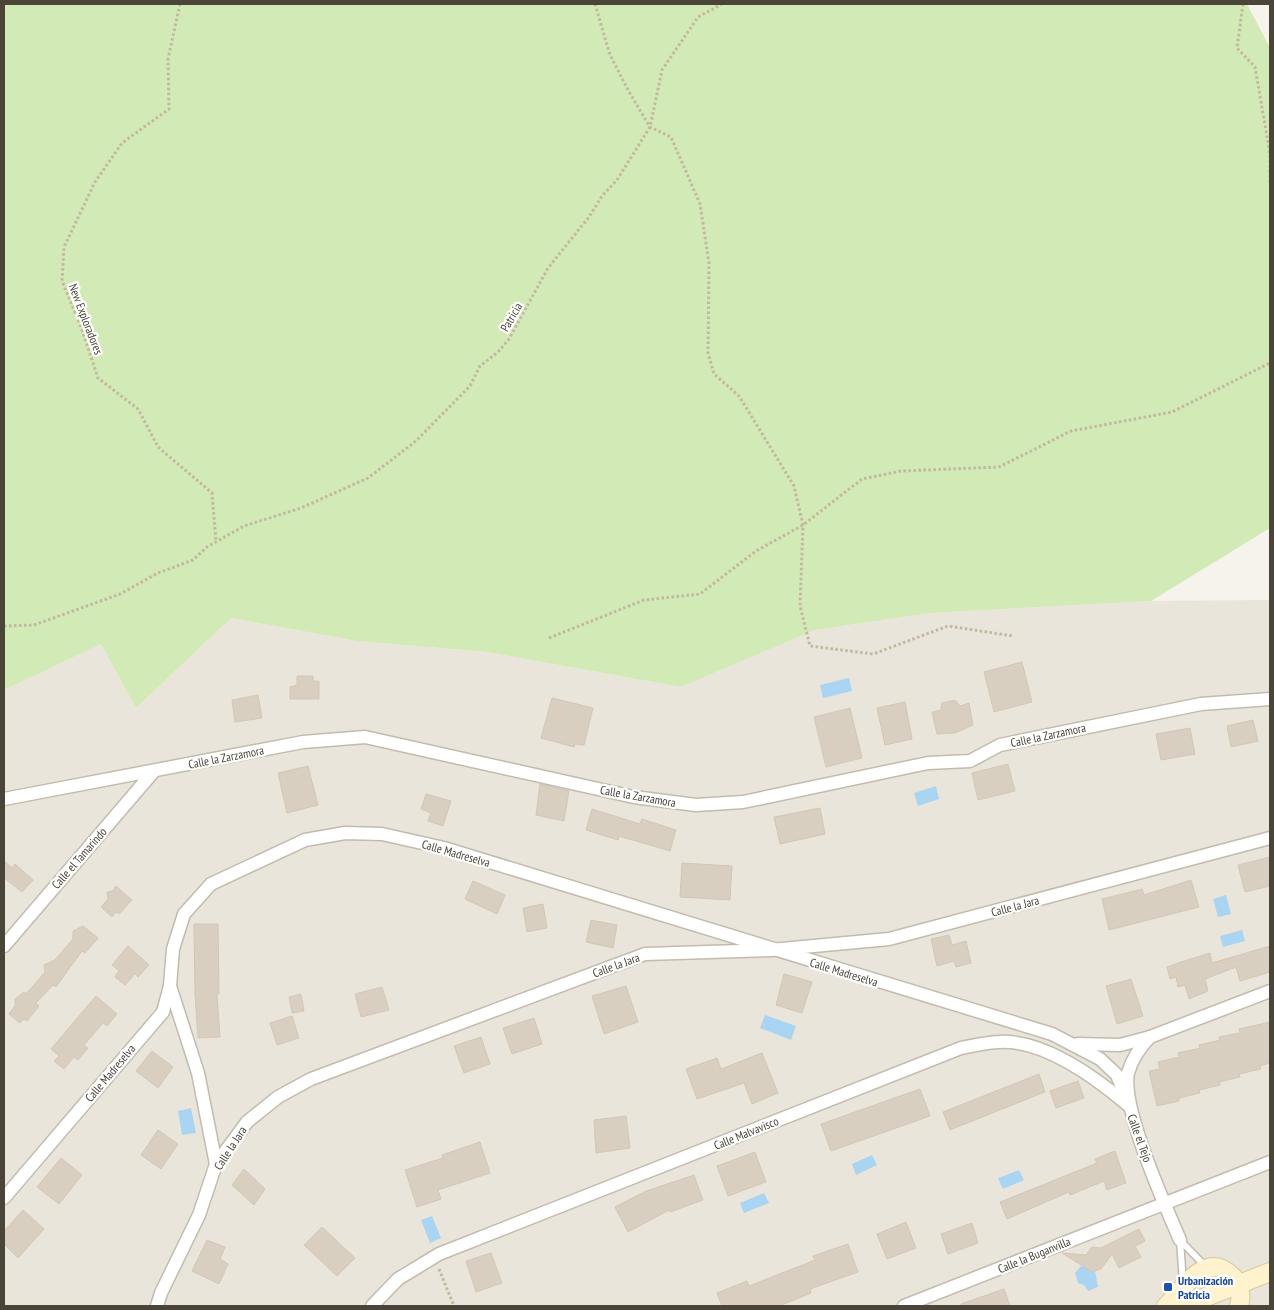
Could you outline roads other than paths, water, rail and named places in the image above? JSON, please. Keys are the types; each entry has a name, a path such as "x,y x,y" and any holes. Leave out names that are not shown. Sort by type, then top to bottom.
{"main road":[{"path":"1184,1302 1190,1277 1198,1271 1207,1268 1225,1271 1270,1272"},
{"path":"1225,1271 1238,1285 1239,1304"},
{"path":"1166,1306 1238,1285 1270,1272"},
{"path":"1239,1304 1270,1272"}],"street":[{"name":"Calle la Zarzamora","path":"4,799 303,742 365,737 634,797 696,805 743,802 928,764 970,761 1000,745 1201,704 1270,698"},
{"name":"Calle el Tamarindo","path":"4,946 154,771"},
{"name":"Calle Madreselva","path":"4,1198 163,1012 170,986 174,949 184,914 211,884 305,840 345,832 382,834 444,848 771,950 1052,1034 1100,1059 1118,1075 1129,1105"},
{"name":"Calle la Jara","path":"157,1306 161,1293 199,1215 216,1164 247,1122 278,1097 311,1079 645,954 771,950 889,939 1270,838"},
{"path":"170,986 198,1073 216,1164"},
{"name":"Calle Madreselva","path":"1071,1043 1120,1045 1150,1037 1270,991"},
{"name":"Calle el Tejo","path":"1150,1037 1139,1048 1128,1073 1129,1105 1164,1203 1180,1240"},
{"name":"Calle Malvavisco","path":"372,1306 398,1279 434,1257 961,1048 1001,1041 1029,1046 1060,1058 1100,1082 1129,1105"},
{"name":"Calle la Buganvilla","path":"904,1306 1270,1162"}],"lane":[{"path":"1180,1240 1207,1268"},
{"path":"1180,1240 1184,1302"}],"water":[{"path":"849,678 852,691 823,698 820,685"},
{"path":"936,786 939,799 918,806 914,793"},
{"path":"1226,895 1231,914 1218,917 1213,899"},
{"path":"1242,930 1245,941 1223,947 1220,936"},
{"path":"765,1015 796,1026 791,1040 760,1028"},
{"path":"191,1108 196,1133 182,1135 178,1111"},
{"path":"872,1155 877,1165 856,1175 852,1164"},
{"path":"1019,1170 1024,1180 1003,1189 998,1178"},
{"path":"764,1193 769,1203 744,1213 740,1203"},
{"path":"432,1216 441,1238 430,1243 421,1220"},
{"path":"1081,1266 1095,1271 1098,1287 1088,1291 1084,1285 1078,1283 1075,1273"}],"place":[{"name":"Urbanización Patricia","path":"1168,1287"}]}
